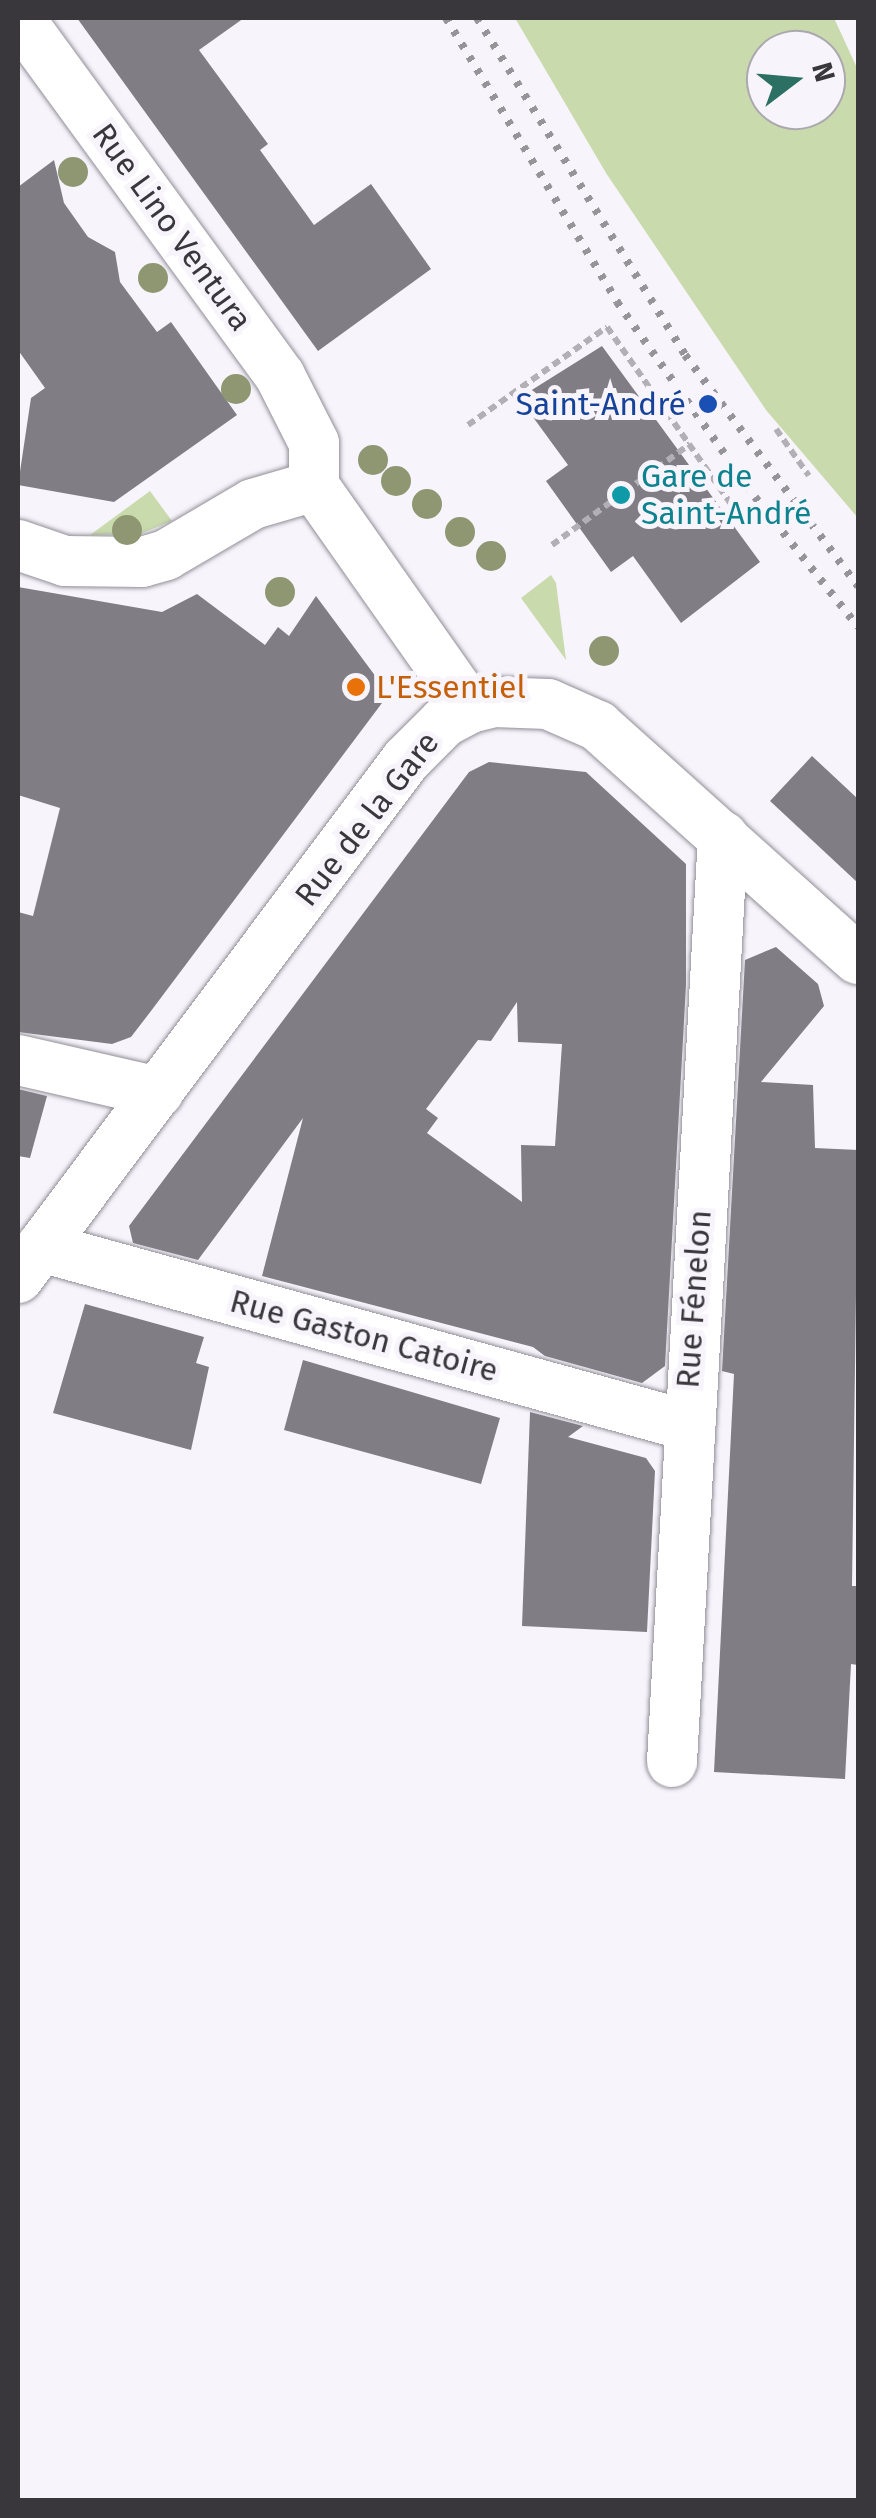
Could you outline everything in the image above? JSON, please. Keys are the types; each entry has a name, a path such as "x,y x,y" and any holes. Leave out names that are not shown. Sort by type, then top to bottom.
{"street":[{"name":"Rue Lino Ventura","path":"19,18 280,376 314,465 470,708"},
{"path":"18,544 65,561 142,562 166,555 264,499 314,465"},
{"name":"Rue de la Gare","path":"29,1262 406,760 444,722 470,708 524,701 567,710 625,746 858,958"},
{"name":"Rue Fénelon","path":"672,1762 686,1425 724,836"},
{"path":"18,1060 158,1092"},
{"name":"Rue Gaston Catoire","path":"29,1262 686,1425"}],"path":[{"path":"468,425 607,327 743,522"},
{"path":"776,429 809,476"},
{"path":"552,545 690,444"}],"green space":[{"path":"515,18 834,18 840,30 746,30 746,130 846,130 846,44 858,70 858,518 766,410 606,173"},
{"path":"150,491 172,521 140,534 90,535"},
{"path":"551,575 556,583 566,660 521,598"}],"building":[{"path":"77,18 244,18 199,50 268,144 260,150 314,225 371,184 431,269 318,351"},
{"path":"54,160 64,203 88,237 115,252 120,282 157,332 171,322 237,415 114,502 18,485 31,398 45,388 18,350 18,187"},
{"name":"Gare de Saint-André","path":"602,346 760,562 681,623 633,556 611,572 546,481 568,465 519,398"},
{"path":"18,587 162,612 197,594 265,645 278,627 289,636 316,596 382,685 382,703 151,1011 131,1037 112,1044 18,1032 18,912 33,916 60,808 18,795"},
{"path":"812,756 858,799 858,883 770,801"},
{"path":"489,762 586,772 686,864 686,985 665,1366 642,1383 545,1356 533,1347 262,1276 303,1118 198,1260 133,1243 129,1226 469,772","holes":["517,1002 518,1042 562,1044 555,1146 521,1145 522,1202 427,1133 438,1118 426,1109 478,1040 491,1041"]},
{"path":"776,947 818,984 824,1006 761,1082 813,1085 815,1148 858,1150 852,1586 858,1586 858,1665 851,1664 845,1779 714,1772 734,1374 722,1371 745,960"},
{"path":"18,1089 47,1096 30,1158 18,1156"},
{"path":"85,1304 204,1337 196,1363 209,1367 191,1450 53,1413"},
{"path":"303,1360 500,1418 481,1484 284,1430"},
{"path":"530,1412 583,1426 568,1437 646,1458 655,1471 647,1632 522,1626"}],"railway":[{"path":"446,18 617,302 755,497 858,627"},
{"path":"477,18 685,355 858,586"}],"place":[{"name":"Saint-André","path":"708,404"},
{"name":"Gare de Saint-André","path":"621,495"},
{"name":"L'Essentiel","path":"356,687"}]}
